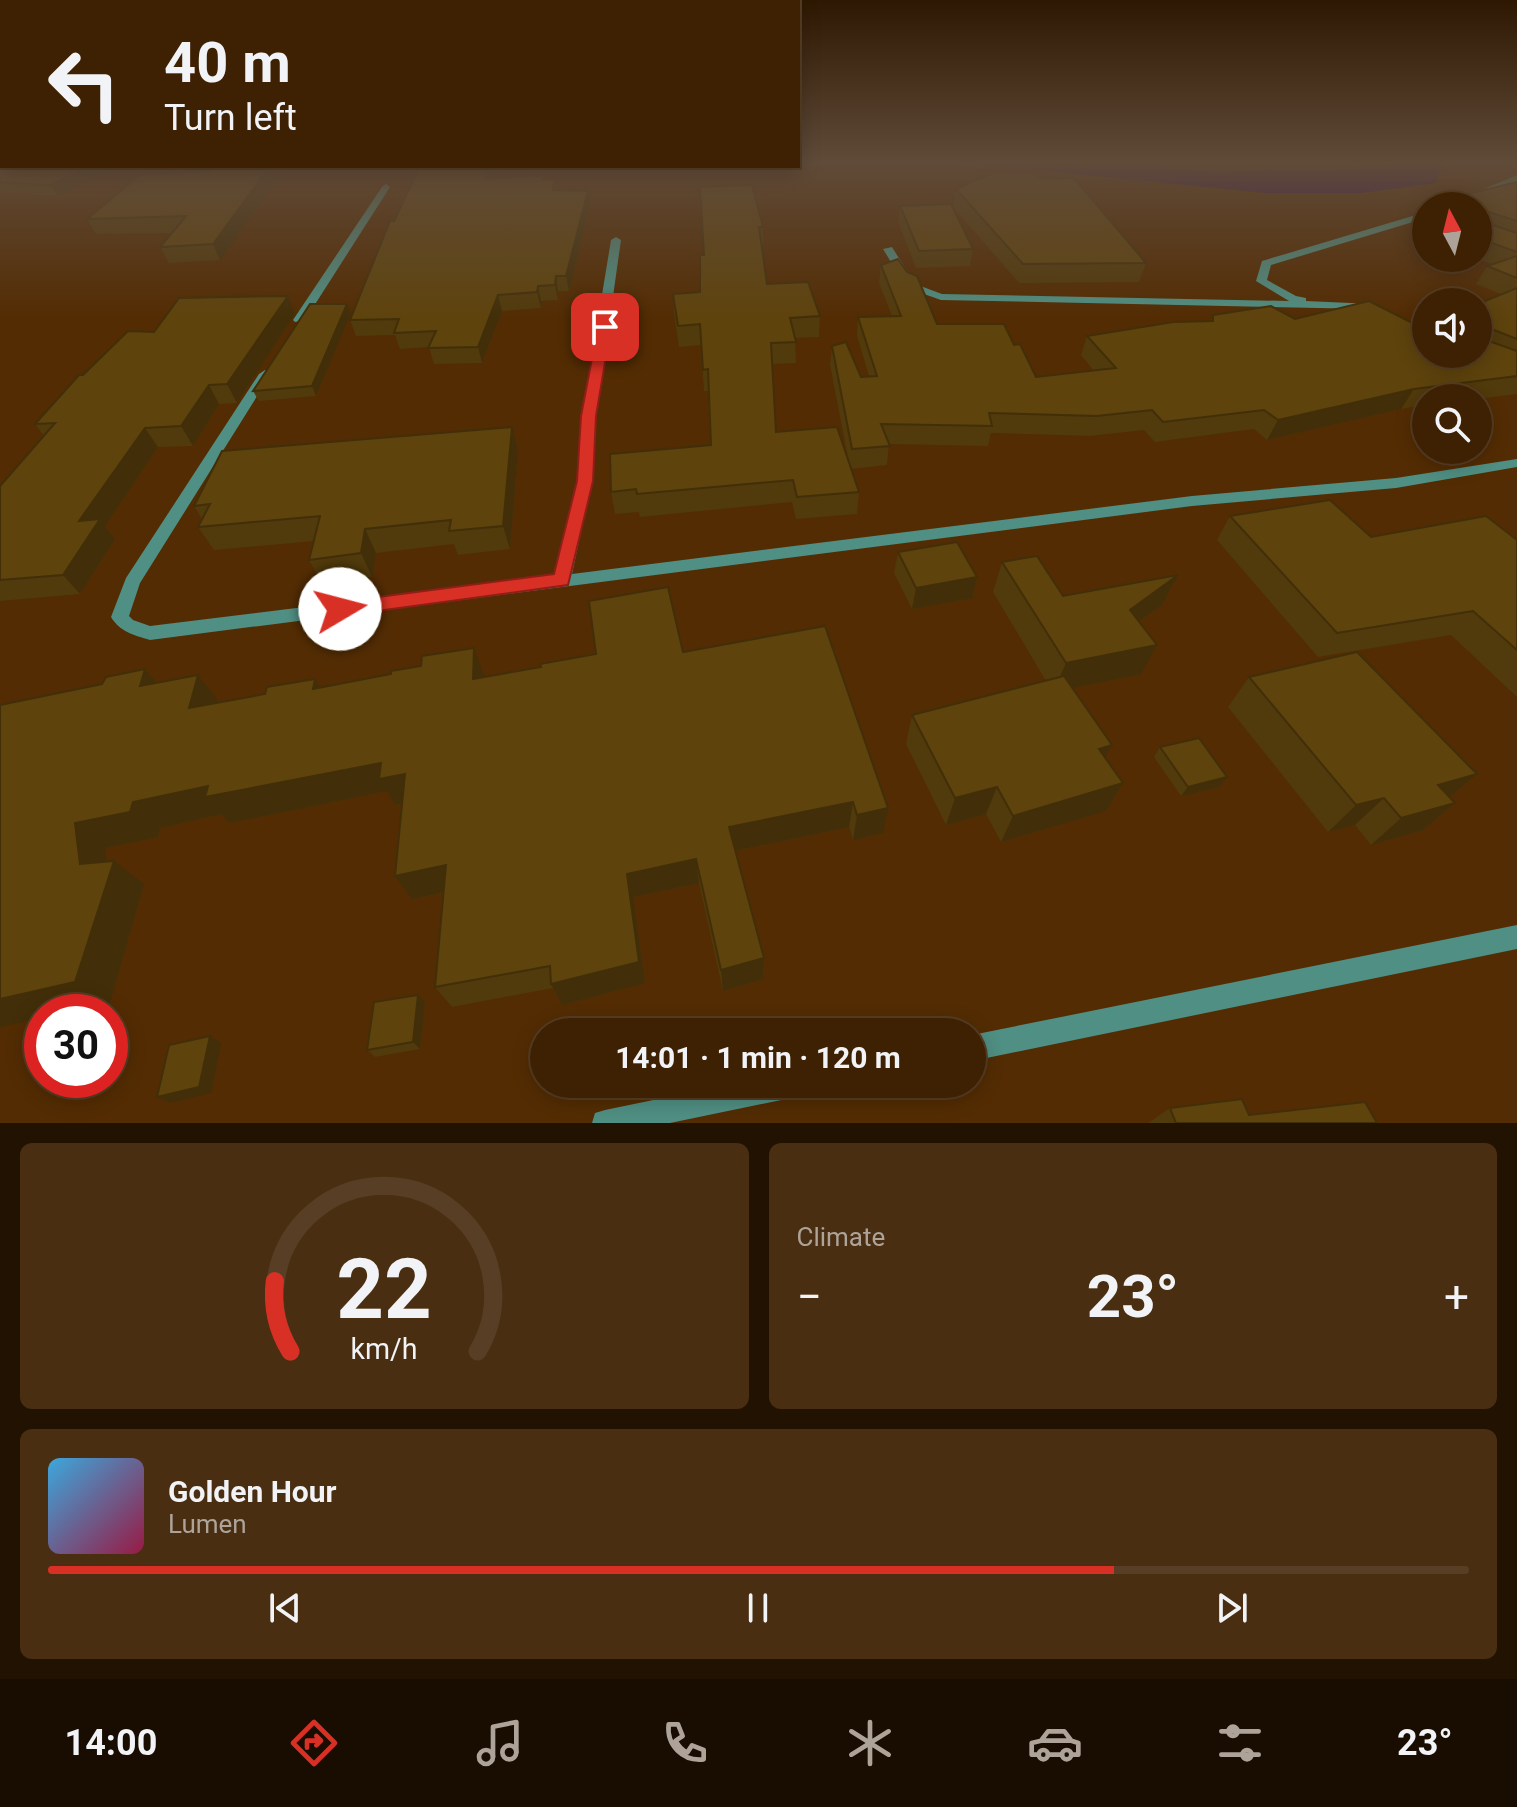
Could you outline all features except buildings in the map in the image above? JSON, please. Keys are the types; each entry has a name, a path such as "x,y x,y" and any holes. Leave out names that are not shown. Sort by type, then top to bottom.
{"street":[{"path":"288,338 369,213"},
{"path":"1383,312 1369,306 1293,299 1261,281 1266,263 1412,220"},
{"path":"562,580 585,481 589,416 616,240"},
{"path":"888,249 911,286 941,297 1369,306"},
{"path":"272,364 132,582 120,617 127,625 150,633 1192,501 1330,491 1463,475 1517,463"},
{"path":"986,1045 1517,937"},
{"path":"605,1123 727,1098"}],"route":[{"path":"340,609 562,580 585,481 589,416 605,327"}]}
